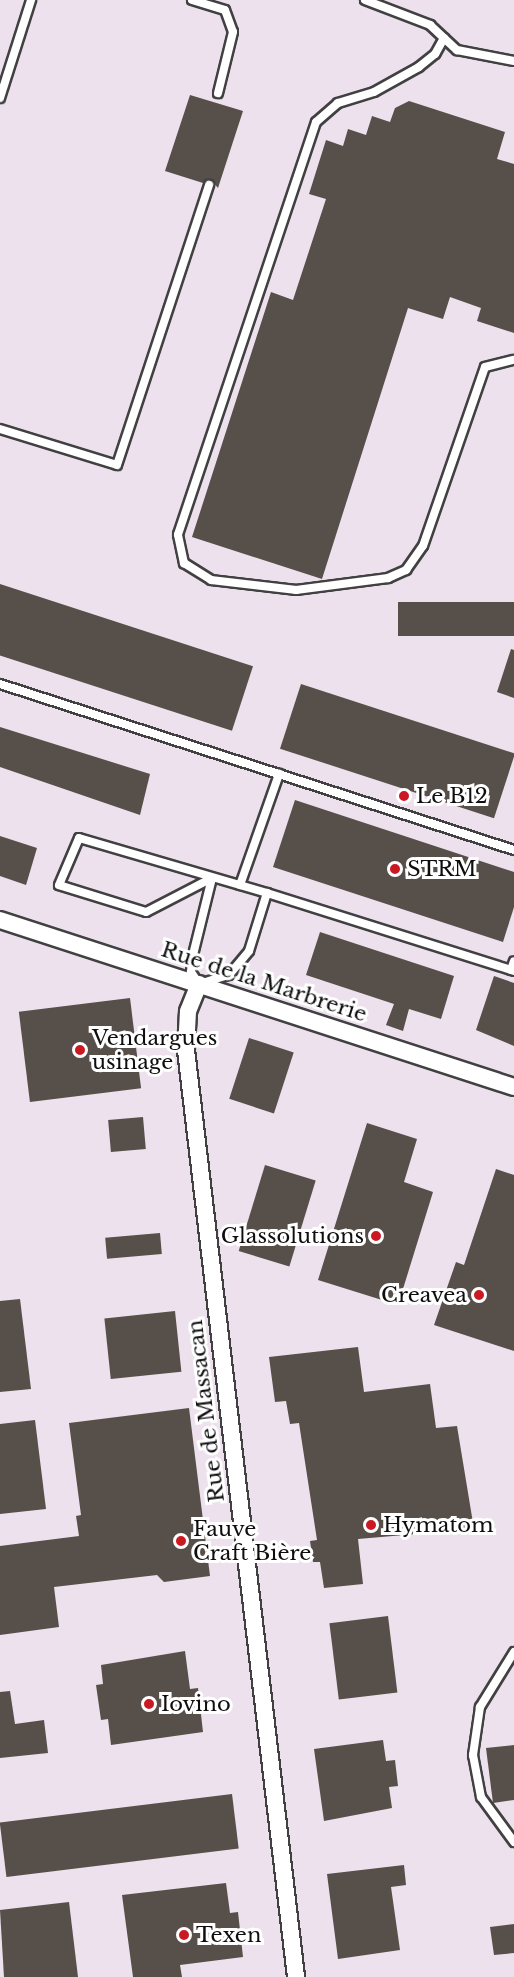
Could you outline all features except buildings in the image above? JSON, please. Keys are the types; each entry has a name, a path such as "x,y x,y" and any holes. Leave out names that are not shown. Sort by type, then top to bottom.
{"street":[{"name":"Rue de la Marbrerie","path":"0,920 514,1087"},
{"name":"Rue de Massacan","path":"199,984 188,1011 186,1050 296,1977"}],"lane":[{"path":"0,98 31,0"},
{"path":"192,0 225,10 233,32 219,93"},
{"path":"365,0 430,25 457,50 514,62"},
{"path":"444,38 435,54 419,67 374,92 338,103 316,122 178,535 184,563 211,580 296,590 388,578 406,570 423,546 485,367 514,360"},
{"path":"0,429 117,465 209,185"},
{"path":"0,684 514,850"},
{"path":"240,885 279,774"},
{"path":"212,878 146,912 59,885 79,838 513,968"},
{"path":"212,878 193,955 191,972 199,984 229,975 249,951 267,893"},
{"path":"514,1652 480,1707 473,1755 481,1797 514,1842"}],"shaded area":[{"path":"0,0 514,0 514,1977 0,1977"}],"place":[{"name":"Le B12","path":"404,796"},
{"name":"STRM","path":"395,869"},
{"name":"Vendargues usinage","path":"80,1050"},
{"name":"Glassolutions","path":"376,1236"},
{"name":"Creavea","path":"479,1295"},
{"name":"Hymatom","path":"371,1525"},
{"name":"Fauve Craft Bière","path":"181,1541"},
{"name":"Iovino","path":"149,1704"},
{"name":"Texen","path":"184,1935"}]}
